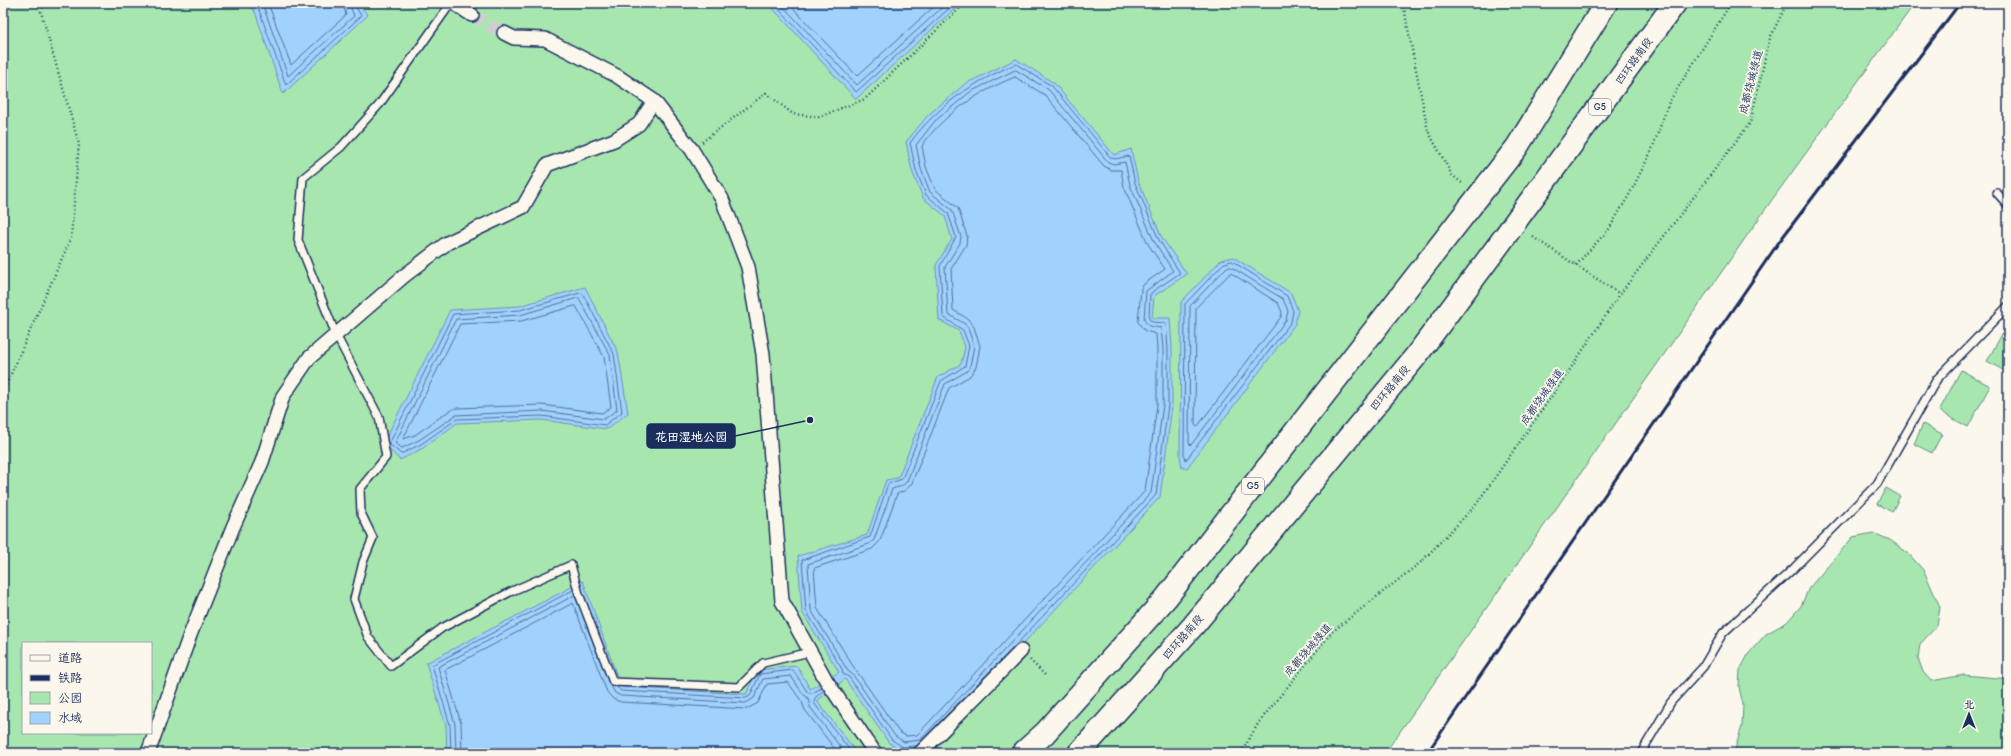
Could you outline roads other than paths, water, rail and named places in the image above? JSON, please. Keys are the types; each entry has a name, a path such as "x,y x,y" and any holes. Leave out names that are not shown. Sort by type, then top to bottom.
{"highway":[{"name":"G5","path":"1023,753 1045,733 1166,598 1517,147 1606,3"},
{"name":"四环路南段","path":"1078,753 1193,626 1416,356 1675,3"}],"street":[{"path":"454,3 472,15"},
{"path":"504,33 514,38 545,39 617,76 654,101 692,150 722,199 748,268 763,354 782,601 829,684 875,753"},
{"path":"148,753 190,635 233,527 262,462 283,396 309,358 404,276 447,243 523,207 546,165 614,140 639,124 654,101"},
{"path":"920,753 1021,651"}],"lane":[{"path":"451,3 379,105 341,147 303,178 298,240 336,335 379,417 386,457 360,489 361,513 373,538 363,562 354,599 368,637 391,666 442,628 510,592 571,565 579,594 613,682 740,687 763,662 810,652"},
{"path":"1997,192 2008,205"},
{"path":"1642,753 1671,702 1703,667 1723,633 1794,568 1877,484 1937,379 2008,306"}],"water":[{"path":"248,3 357,3 368,15 283,94 255,12"},
{"path":"768,3 961,3 856,99"},
{"path":"1016,59 1054,83 1114,155 1131,149 1138,181 1162,238 1187,274 1154,296 1152,318 1170,318 1172,348 1172,406 1160,497 924,750 902,751 889,743 845,679 817,701 857,753 447,753 446,726 426,663 583,581 621,687 746,694 757,670 797,666 810,689 839,672 802,612 798,556 867,535 886,480 898,478 938,377 961,364 965,347 959,331 939,320 936,265 952,239 945,216 923,198 912,171 906,142 928,115 965,84"},
{"path":"1233,257 1291,293 1298,311 1295,324 1187,468 1182,468 1180,455 1181,302 1221,260"},
{"path":"585,287 618,352 628,413 607,429 542,420 457,423 423,448 400,460 383,444 450,310 519,306"}],"tunnel":[{"path":"472,15 504,33"}],"railway":[{"path":"1427,753 1779,242 1960,3"}],"place":[{"name":"花田湿地公园","path":"810,420"}]}
